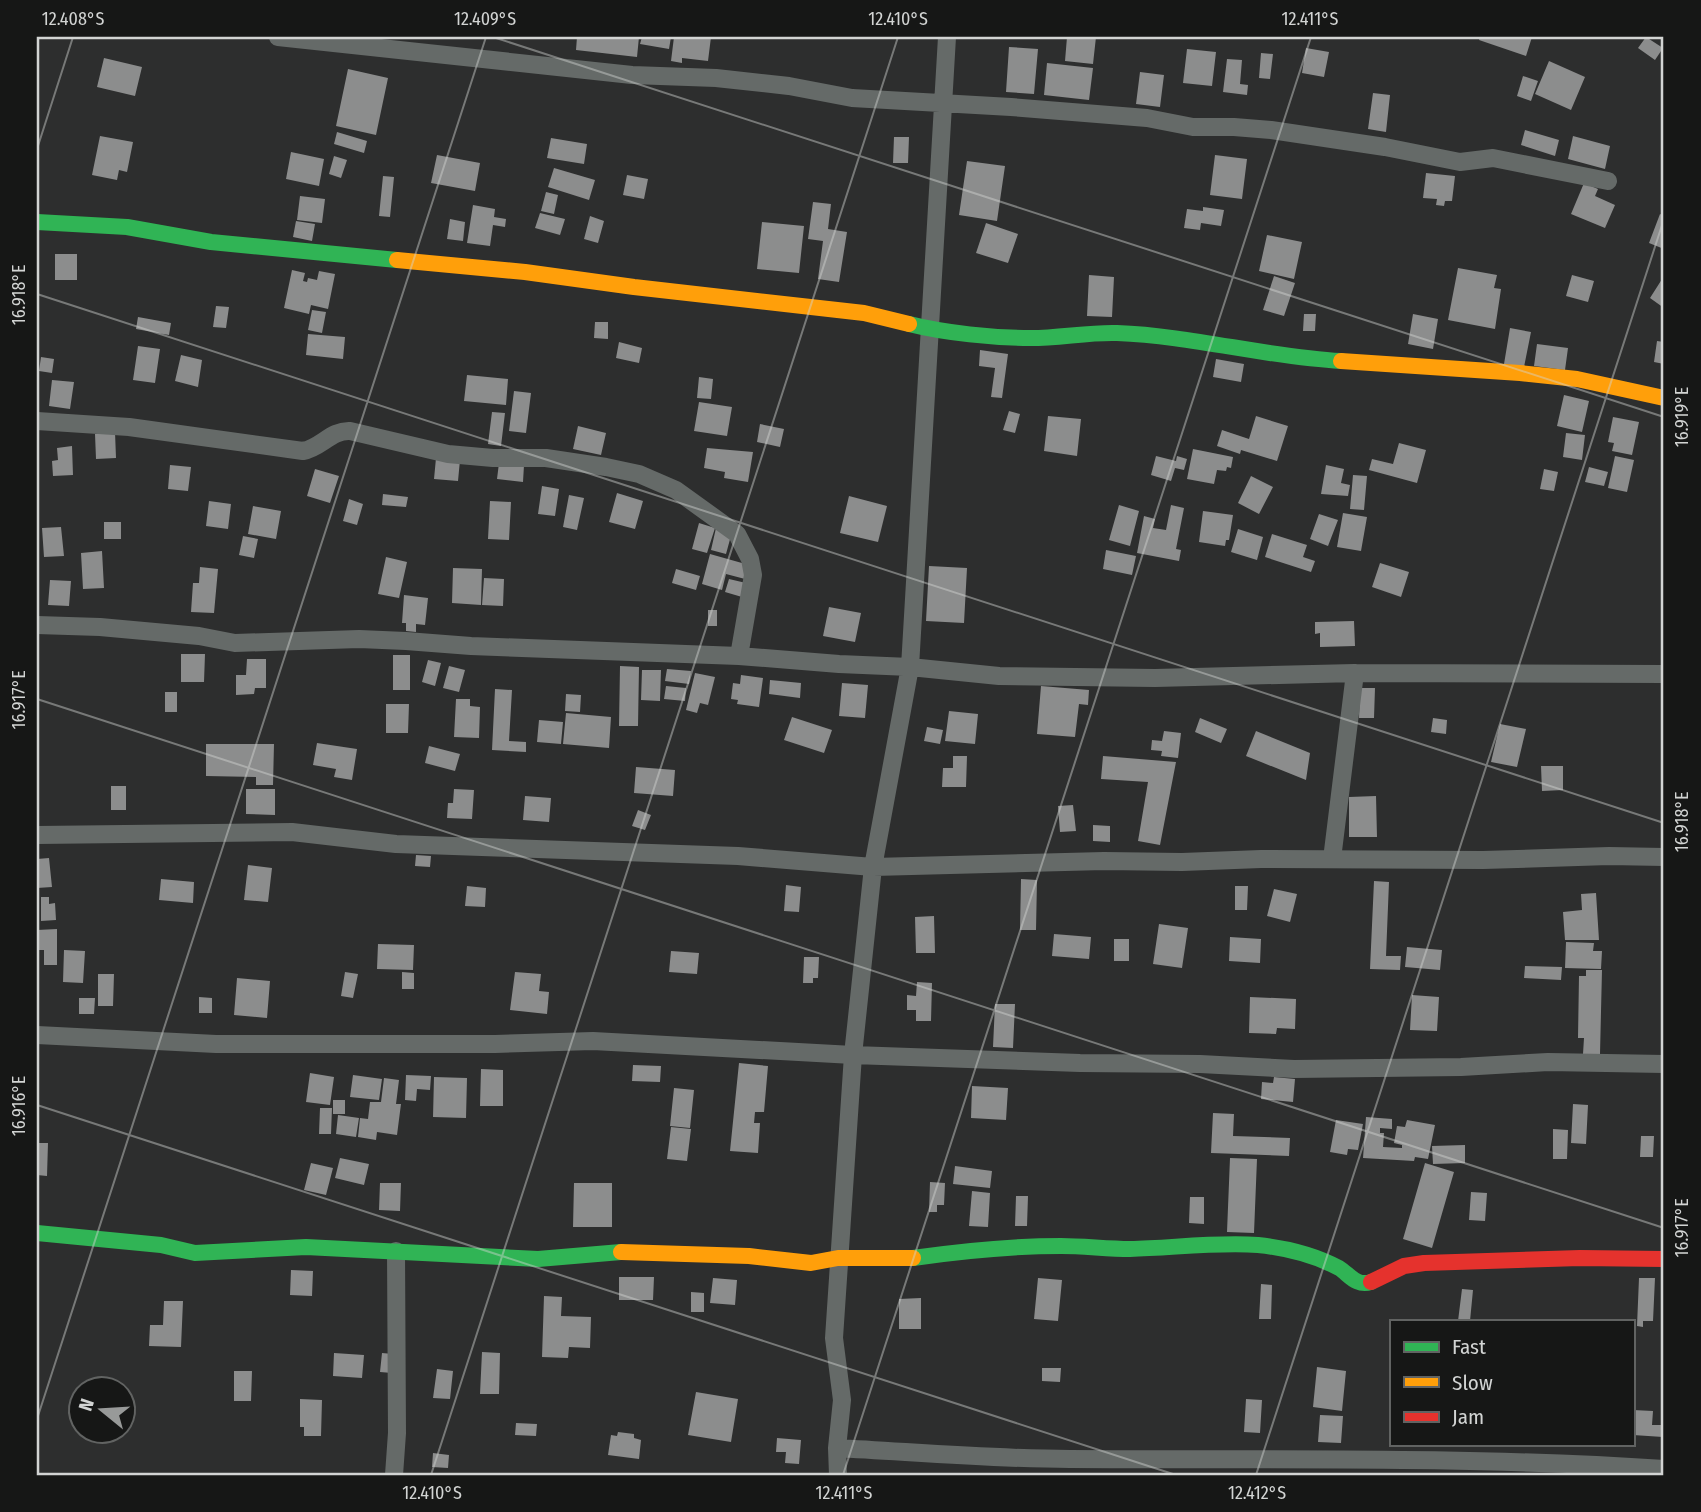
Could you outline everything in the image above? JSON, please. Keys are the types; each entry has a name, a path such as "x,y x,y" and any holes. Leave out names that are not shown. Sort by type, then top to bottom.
{"street":[{"path":"278,37 632,75 716,78 789,86 852,98 1147,118 1193,128 1234,127 1385,147 1460,162 1493,158 1608,181"},
{"path":"838,1475 837,1448 842,1400 834,1338 853,1055 873,867 910,667 947,37"},
{"path":"37,222 127,227 211,242 525,272 744,298 864,313 929,329 1031,338 1116,333 1198,340 1303,359 1577,379 1664,398"},
{"path":"37,421 129,427 303,451 335,433 350,431 448,454 493,458 546,458 639,474 676,490 737,534 744,545 753,575 739,656"},
{"path":"37,625 100,627 199,636 235,643 359,639 739,656 910,667 999,676 1155,678 1355,673 1664,674"},
{"path":"1332,859 1355,673"},
{"path":"37,835 292,832 407,845 738,856 873,867 1104,861 1664,857"},
{"path":"37,1035 216,1044 495,1044 593,1041 853,1055 1294,1069 1461,1067 1548,1062 1664,1064"},
{"path":"37,1233 161,1245 195,1253 306,1247 538,1259 631,1251 760,1257 811,1263 838,1258 906,1259 984,1248 1062,1246 1129,1250 1255,1245 1292,1249 1316,1257 1342,1270 1351,1279 1365,1284 1381,1279 1404,1266 1424,1263 1580,1258 1664,1259"},
{"path":"394,1475 397,1433 396,1251"},
{"path":"837,1448 1043,1458 1376,1459 1576,1463 1664,1469"}],"building":[{"path":"577,37 639,37 637,57 576,50"},
{"path":"642,37 671,37 669,49 640,44"},
{"path":"674,37 711,37 708,61 682,58 682,63 671,61"},
{"path":"1067,37 1096,37 1093,64 1065,61"},
{"path":"1480,37 1532,37 1526,56 1479,40"},
{"path":"1646,37 1663,48 1655,60 1638,48"},
{"path":"1009,47 1038,49 1034,94 1006,92"},
{"path":"1306,48 1329,52 1324,77 1302,73"},
{"path":"1187,49 1216,52 1212,86 1183,83"},
{"path":"1261,53 1273,54 1270,79 1259,78"},
{"path":"104,58 142,67 135,96 97,87"},
{"path":"1227,59 1242,60 1240,84 1248,85 1247,95 1223,92"},
{"path":"1549,61 1585,77 1571,110 1535,94"},
{"path":"1047,63 1093,68 1089,100 1044,95"},
{"path":"348,69 388,78 376,135 336,126"},
{"path":"1140,72 1164,75 1160,107 1136,104"},
{"path":"1523,76 1538,81 1531,101 1517,96"},
{"path":"1373,93 1390,95 1386,132 1368,129"},
{"path":"1525,130 1559,140 1555,156 1521,145"},
{"path":"337,132 367,141 364,153 334,144"},
{"path":"100,136 133,142 127,172 119,170 117,180 92,175"},
{"path":"1573,136 1610,146 1605,169 1568,159"},
{"path":"894,137 909,137 908,163 893,163"},
{"path":"551,138 587,144 584,164 547,158"},
{"path":"291,152 324,159 319,186 286,179"},
{"path":"437,155 480,163 475,191 431,183"},
{"path":"1215,155 1247,159 1242,199 1210,195"},
{"path":"334,156 347,160 341,178 329,174"},
{"path":"967,161 1005,166 997,221 959,215"},
{"path":"554,168 595,180 589,200 548,187"},
{"path":"1426,173 1455,176 1452,201 1445,201 1444,206 1436,205 1437,199 1423,198"},
{"path":"627,175 648,179 644,199 623,195"},
{"path":"383,176 394,177 390,217 379,216"},
{"path":"1584,183 1598,189 1595,196 1615,205 1605,228 1571,214"},
{"path":"546,192 558,195 554,214 541,211"},
{"path":"300,196 325,199 322,223 297,220"},
{"path":"813,202 831,204 828,229 847,232 839,282 818,279 823,241 808,239"},
{"path":"473,205 495,209 494,217 506,219 505,227 493,225 490,246 467,243"},
{"path":"1203,207 1224,210 1221,226 1201,223 1200,230 1184,228 1187,209 1203,211"},
{"path":"540,213 565,219 560,235 535,228"},
{"path":"1660,214 1664,216 1664,249 1649,243"},
{"path":"590,216 604,221 598,243 584,239"},
{"path":"450,219 465,222 463,241 447,239"},
{"path":"296,221 315,224 312,241 293,237"},
{"path":"762,222 804,226 799,273 757,269"},
{"path":"986,223 1018,234 1008,263 976,253"},
{"path":"1267,235 1302,242 1294,279 1259,271"},
{"path":"55,254 77,254 77,280 55,280"},
{"path":"1458,268 1497,275 1494,288 1501,289 1495,329 1448,320"},
{"path":"292,270 305,273 303,281 307,282 308,278 317,280 319,271 335,274 328,309 311,305 309,314 284,308"},
{"path":"1089,275 1114,277 1112,317 1087,316"},
{"path":"1572,275 1594,281 1588,302 1566,296"},
{"path":"1274,276 1295,283 1284,316 1263,310"},
{"path":"1664,276 1664,308 1650,298"},
{"path":"216,306 229,307 226,328 213,327"},
{"path":"312,310 326,312 322,333 308,330"},
{"path":"1304,314 1316,314 1315,331 1303,331"},
{"path":"1413,314 1438,319 1433,349 1408,344"},
{"path":"138,317 171,323 169,335 136,329"},
{"path":"595,322 608,322 608,339 594,338"},
{"path":"1510,328 1531,332 1524,367 1504,364"},
{"path":"308,334 345,337 343,359 306,355"},
{"path":"1657,341 1664,342 1664,364 1654,362"},
{"path":"619,342 642,348 639,363 616,358"},
{"path":"1537,344 1568,348 1565,370 1534,366"},
{"path":"138,346 160,349 155,383 133,380"},
{"path":"980,350 1008,354 1002,398 991,397 995,368 979,366"},
{"path":"181,355 202,360 198,387 175,381"},
{"path":"41,357 54,359 52,373 39,371"},
{"path":"1216,359 1244,364 1241,382 1213,377"},
{"path":"467,375 508,379 506,405 464,401"},
{"path":"699,377 713,379 711,399 697,398"},
{"path":"52,380 74,382 70,409 49,406"},
{"path":"514,391 531,393 526,433 509,431"},
{"path":"1564,395 1589,401 1582,432 1557,426"},
{"path":"699,402 732,407 727,436 694,431"},
{"path":"1009,411 1020,414 1015,433 1003,430"},
{"path":"492,412 505,413 501,446 488,444"},
{"path":"1048,416 1081,419 1077,456 1044,451"},
{"path":"1256,416 1288,426 1277,461 1241,450 1240,454 1217,446 1222,430 1249,439"},
{"path":"1613,417 1639,422 1632,455 1612,451 1614,443 1608,442"},
{"path":"760,424 784,429 780,447 757,442"},
{"path":"578,426 606,433 601,455 573,449"},
{"path":"115,432 116,458 96,459 95,434"},
{"path":"1566,433 1585,435 1582,460 1563,457"},
{"path":"1399,443 1426,450 1417,483 1369,470 1372,459 1393,464"},
{"path":"72,446 73,475 53,476 52,461 58,460 57,448"},
{"path":"707,448 753,452 748,482 724,478 725,472 704,468"},
{"path":"1193,449 1233,457 1231,468 1227,467 1226,471 1217,470 1214,484 1187,479"},
{"path":"1156,456 1176,461 1177,456 1187,459 1184,470 1175,468 1171,481 1151,475"},
{"path":"1615,456 1634,460 1627,492 1608,488"},
{"path":"436,458 460,460 458,481 434,479"},
{"path":"499,463 524,465 523,482 497,479"},
{"path":"170,465 191,467 188,491 168,489"},
{"path":"1326,465 1344,469 1341,483 1350,485 1348,496 1321,494"},
{"path":"1589,467 1608,472 1604,486 1585,482"},
{"path":"315,469 339,476 330,503 307,496"},
{"path":"1544,469 1558,472 1554,491 1540,489"},
{"path":"1353,475 1367,476 1364,510 1350,509"},
{"path":"1251,476 1273,487 1259,514 1238,503"},
{"path":"542,486 559,489 555,516 538,514"},
{"path":"617,493 643,501 635,529 609,522"},
{"path":"383,494 408,497 406,507 382,505"},
{"path":"569,495 584,498 577,530 563,527"},
{"path":"849,496 887,506 878,542 840,533"},
{"path":"349,499 363,504 357,525 343,521"},
{"path":"209,501 231,504 228,529 206,526"},
{"path":"490,501 511,502 509,540 488,539"},
{"path":"1119,505 1139,511 1130,546 1109,540"},
{"path":"1171,505 1184,508 1176,549 1181,550 1179,561 1137,553 1144,516 1155,519 1153,528 1166,530"},
{"path":"253,506 281,511 276,539 248,534"},
{"path":"1203,511 1233,515 1229,540 1226,540 1225,546 1199,542"},
{"path":"1343,513 1367,517 1361,551 1337,547"},
{"path":"1319,514 1338,520 1328,546 1310,539"},
{"path":"104,522 121,522 121,539 104,539"},
{"path":"699,523 715,528 707,553 692,549"},
{"path":"61,527 64,556 44,557 42,528"},
{"path":"716,528 732,532 726,554 711,550"},
{"path":"1238,529 1263,537 1257,560 1231,552"},
{"path":"1272,534 1307,545 1303,557 1315,561 1311,572 1265,557"},
{"path":"243,536 258,539 254,558 239,555"},
{"path":"1106,550 1136,556 1132,575 1103,569"},
{"path":"102,551 104,588 83,589 81,553"},
{"path":"710,554 749,565 745,579 726,574 722,590 702,584"},
{"path":"386,557 407,562 399,598 378,594"},
{"path":"1380,563 1409,572 1401,597 1372,587"},
{"path":"929,566 967,568 964,623 926,621"},
{"path":"200,567 218,569 214,613 191,612 193,583 199,583"},
{"path":"453,568 482,569 481,605 452,603"},
{"path":"676,569 700,576 696,590 672,583"},
{"path":"484,578 504,579 503,606 482,605"},
{"path":"729,579 746,583 742,597 725,592"},
{"path":"50,580 71,581 69,606 48,605"},
{"path":"404,595 428,598 425,625 416,624 416,632 406,631 406,623 402,623"},
{"path":"829,607 861,613 855,642 823,636"},
{"path":"708,610 717,610 717,626 708,626"},
{"path":"1354,621 1355,646 1320,647 1320,633 1315,634 1315,622"},
{"path":"181,654 205,654 204,682 181,682"},
{"path":"393,655 410,655 410,690 393,690"},
{"path":"247,659 266,659 266,688 255,688 254,694 236,695 236,675 246,675"},
{"path":"428,660 441,663 435,686 422,682"},
{"path":"449,666 465,670 459,692 443,688"},
{"path":"620,666 639,667 638,726 619,726"},
{"path":"667,669 691,671 689,684 665,681"},
{"path":"642,670 661,670 660,701 641,700"},
{"path":"695,673 715,677 708,705 700,703 697,713 686,710"},
{"path":"741,675 763,678 759,707 737,704 738,700 731,699 733,683 740,684"},
{"path":"770,680 801,683 800,698 769,694"},
{"path":"842,683 868,685 865,718 839,716"},
{"path":"666,686 686,688 685,701 664,699"},
{"path":"1041,686 1089,690 1088,705 1079,704 1075,737 1037,734"},
{"path":"1360,688 1375,688 1374,718 1359,718"},
{"path":"495,689 512,690 509,741 526,742 526,752 492,750"},
{"path":"165,692 177,692 177,712 165,712"},
{"path":"566,694 581,695 580,712 565,711"},
{"path":"456,699 470,699 470,706 480,707 479,738 454,737"},
{"path":"386,704 409,704 408,733 386,733"},
{"path":"949,711 978,714 975,744 945,741"},
{"path":"566,713 611,717 609,748 563,744"},
{"path":"792,717 832,730 824,753 784,740"},
{"path":"1200,718 1227,729 1221,743 1195,732"},
{"path":"1433,718 1447,720 1446,734 1431,732"},
{"path":"539,720 563,722 561,744 537,742"},
{"path":"1500,724 1526,729 1517,767 1491,762"},
{"path":"927,727 943,730 940,744 924,741"},
{"path":"1164,731 1181,733 1178,758 1161,756 1162,751 1151,750 1152,740 1162,741"},
{"path":"1256,731 1310,753 1306,780 1246,756"},
{"path":"317,743 357,749 352,780 334,777 336,769 313,765"},
{"path":"206,744 274,744 273,785 256,785 256,777 206,776"},
{"path":"429,746 460,754 455,771 425,763"},
{"path":"953,756 967,756 966,787 942,787 943,768 953,768"},
{"path":"1103,756 1176,762 1160,845 1138,841 1148,782 1101,779"},
{"path":"1541,766 1563,766 1563,790 1542,791"},
{"path":"636,767 675,770 673,796 634,793"},
{"path":"111,786 126,786 126,810 111,810"},
{"path":"246,789 275,789 275,815 246,814"},
{"path":"454,789 474,790 472,819 447,818 448,803 453,803"},
{"path":"525,796 551,798 549,822 523,820"},
{"path":"1376,796 1377,837 1349,837 1349,797"},
{"path":"1073,805 1076,831 1060,832 1058,806"},
{"path":"638,810 651,815 645,830 632,826"},
{"path":"1093,825 1110,826 1110,842 1093,841"},
{"path":"416,855 431,856 430,867 415,866"},
{"path":"49,858 52,887 37,888 37,859"},
{"path":"248,865 272,868 268,902 244,900"},
{"path":"161,879 194,882 193,903 159,900"},
{"path":"1021,879 1037,880 1036,930 1020,930"},
{"path":"1374,881 1389,882 1386,956 1401,956 1400,970 1370,969"},
{"path":"786,885 801,887 799,912 784,911"},
{"path":"467,886 486,888 485,907 465,906"},
{"path":"1235,886 1248,886 1247,910 1235,910"},
{"path":"1274,889 1297,894 1290,922 1267,916"},
{"path":"1596,893 1599,940 1565,940 1563,912 1582,910 1581,894"},
{"path":"41,897 49,897 49,904 55,903 56,920 41,921"},
{"path":"934,916 935,953 916,953 915,917"},
{"path":"1159,924 1188,928 1182,968 1153,964"},
{"path":"57,929 57,965 44,965 44,950 37,950 37,930"},
{"path":"1054,934 1091,937 1089,959 1052,956"},
{"path":"1230,937 1261,939 1260,963 1229,961"},
{"path":"1114,939 1129,939 1129,961 1114,961"},
{"path":"1566,942 1594,943 1593,951 1602,951 1601,969 1565,968"},
{"path":"378,944 414,945 413,970 377,969"},
{"path":"1407,947 1442,950 1440,970 1405,967"},
{"path":"64,950 85,951 83,983 63,982"},
{"path":"671,951 699,953 697,974 669,972"},
{"path":"804,957 819,957 818,978 813,978 813,983 803,983"},
{"path":"1525,966 1562,967 1561,980 1524,978"},
{"path":"1586,970 1602,970 1600,1054 1583,1054 1584,1038 1578,1038 1579,976 1586,976"},
{"path":"345,972 358,974 353,998 341,996"},
{"path":"402,972 414,973 414,989 402,989"},
{"path":"515,972 541,974 539,991 549,992 547,1014 510,1010"},
{"path":"98,974 114,974 113,1006 98,1006"},
{"path":"237,978 270,981 267,1018 234,1015"},
{"path":"917,982 932,983 931,1021 916,1021 916,1010 907,1010 907,995 916,996"},
{"path":"1412,995 1439,997 1437,1031 1410,1030"},
{"path":"199,997 212,998 212,1013 199,1013"},
{"path":"1250,997 1296,999 1295,1029 1277,1028 1276,1034 1249,1033"},
{"path":"79,998 95,998 94,1014 79,1014"},
{"path":"995,1004 1015,1004 1013,1048 993,1047"},
{"path":"739,1063 768,1066 764,1112 755,1112 754,1123 760,1123 758,1153 730,1151"},
{"path":"633,1065 661,1066 660,1082 632,1081"},
{"path":"481,1069 503,1070 503,1106 480,1106"},
{"path":"310,1073 334,1077 330,1105 306,1102"},
{"path":"353,1075 382,1079 379,1100 350,1097"},
{"path":"406,1075 431,1076 430,1090 417,1089 416,1101 405,1100"},
{"path":"434,1077 467,1078 466,1118 433,1117"},
{"path":"1274,1077 1295,1079 1293,1102 1261,1099 1262,1082 1273,1083"},
{"path":"384,1078 399,1080 396,1104 401,1104 397,1135 377,1132 376,1140 358,1137 360,1118 368,1119 370,1102 381,1102"},
{"path":"972,1086 1008,1088 1006,1120 971,1118"},
{"path":"674,1088 694,1090 690,1128 670,1126"},
{"path":"333,1100 345,1100 345,1114 333,1114"},
{"path":"1573,1104 1588,1105 1586,1144 1571,1143"},
{"path":"320,1108 332,1108 331,1134 319,1134"},
{"path":"1213,1113 1234,1114 1233,1136 1290,1138 1289,1156 1211,1153"},
{"path":"338,1115 359,1118 356,1137 336,1134"},
{"path":"1366,1117 1392,1119 1392,1129 1380,1128 1380,1133 1384,1133 1383,1147 1402,1148 1402,1145 1394,1143 1397,1126 1405,1127 1407,1120 1435,1125 1428,1159 1415,1157 1414,1161 1363,1158"},
{"path":"1336,1120 1363,1124 1358,1150 1348,1149 1347,1155 1330,1152"},
{"path":"671,1127 691,1129 687,1161 667,1159"},
{"path":"1553,1129 1568,1130 1567,1159 1553,1159"},
{"path":"1641,1136 1654,1136 1653,1157 1640,1157"},
{"path":"37,1143 48,1143 47,1176 37,1175"},
{"path":"1465,1145 1465,1163 1433,1164 1432,1146"},
{"path":"340,1158 369,1164 364,1185 335,1178"},
{"path":"1230,1158 1257,1159 1254,1233 1227,1232"},
{"path":"311,1163 333,1168 326,1195 304,1190"},
{"path":"1425,1163 1454,1172 1432,1248 1403,1239"},
{"path":"955,1166 992,1171 990,1188 953,1184"},
{"path":"930,1182 945,1183 944,1205 937,1205 937,1212 929,1212"},
{"path":"380,1183 401,1183 400,1211 379,1210"},
{"path":"574,1183 612,1183 612,1227 573,1227"},
{"path":"972,1191 990,1193 988,1227 969,1226"},
{"path":"1471,1192 1487,1193 1485,1221 1469,1220"},
{"path":"1016,1196 1028,1196 1027,1226 1015,1226"},
{"path":"1190,1197 1204,1197 1204,1224 1189,1223"},
{"path":"291,1270 313,1271 312,1296 290,1295"},
{"path":"619,1277 654,1277 653,1300 619,1300"},
{"path":"713,1278 737,1280 735,1305 710,1303"},
{"path":"1038,1278 1062,1280 1058,1321 1034,1319"},
{"path":"1639,1278 1655,1278 1653,1321 1643,1321 1643,1327 1637,1326"},
{"path":"1261,1284 1272,1285 1271,1319 1259,1319"},
{"path":"1462,1289 1473,1290 1470,1320 1458,1320"},
{"path":"691,1292 704,1293 704,1312 691,1312"},
{"path":"544,1296 562,1297 561,1316 591,1317 590,1348 569,1347 568,1358 542,1357"},
{"path":"921,1298 921,1329 899,1329 899,1299"},
{"path":"164,1301 183,1301 181,1347 149,1346 150,1325 163,1325"},
{"path":"482,1352 500,1353 499,1394 480,1394"},
{"path":"334,1353 364,1355 362,1378 333,1376"},
{"path":"382,1353 393,1354 392,1373 380,1372"},
{"path":"1317,1367 1346,1371 1342,1411 1313,1407"},
{"path":"1042,1368 1061,1368 1060,1382 1042,1381"},
{"path":"437,1369 453,1371 450,1399 433,1398"},
{"path":"234,1371 252,1371 251,1401 234,1401"},
{"path":"696,1392 738,1399 731,1442 688,1435"},
{"path":"300,1399 322,1400 321,1436 304,1436 304,1427 300,1427"},
{"path":"1246,1399 1262,1400 1260,1433 1244,1432"},
{"path":"1634,1410 1653,1411 1652,1425 1663,1425 1663,1437 1634,1435"},
{"path":"1320,1415 1343,1416 1341,1443 1318,1442"},
{"path":"516,1423 537,1424 536,1436 515,1435"},
{"path":"618,1432 634,1434 634,1438 641,1440 639,1459 608,1455 611,1435 617,1436"},
{"path":"777,1438 801,1440 799,1464 785,1463 786,1452 776,1452"},
{"path":"433,1453 449,1455 448,1468 432,1467"}],"traffic: fast":[{"path":"37,222 127,227 211,242 397,260"},
{"path":"909,324 1001,337 1042,338 1106,333 1145,335 1341,361"},
{"path":"37,1233 161,1245 195,1253 306,1247 538,1259 621,1252"},
{"path":"913,1258 1024,1247 1130,1249 1242,1244 1310,1255 1339,1268 1361,1283 1371,1282"}],"traffic: slow":[{"path":"397,260 525,272 864,313 909,324"},
{"path":"1341,361 1577,379 1664,398"},
{"path":"621,1252 749,1256 811,1263 838,1258 913,1258"}],"traffic: jam":[{"path":"1371,1282 1404,1266 1424,1263 1580,1258 1664,1259"}]}
